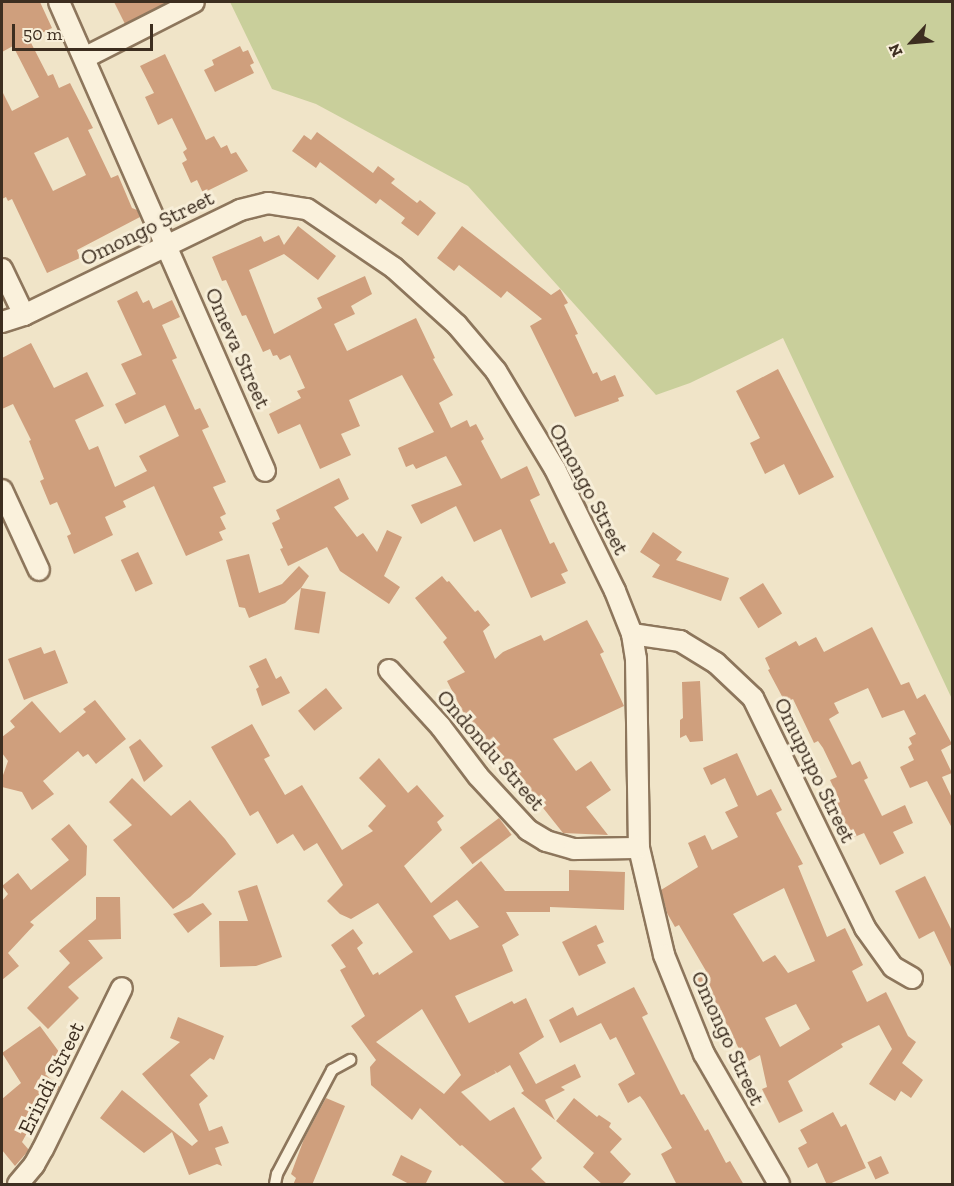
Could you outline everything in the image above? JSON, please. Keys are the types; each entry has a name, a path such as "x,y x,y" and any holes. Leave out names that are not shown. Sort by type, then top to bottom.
{"street":[{"name":"Omeva Street","path":"59,2 86,57 265,471"},
{"path":"86,57 194,2"},
{"name":"Omongo Street","path":"2,322 24,315 240,210 268,203 307,208 394,268 457,325 496,371 555,468 615,591 632,634 636,659 639,848 664,955 690,1025 739,1117 779,1185"},
{"path":"2,269 24,315"},
{"path":"2,490 39,570"},
{"name":"Omupupo Street","path":"632,634 680,641 716,663 753,698 865,928 893,967 912,978"},
{"name":"Ondondu Street","path":"389,670 441,727 478,776 528,830 546,841 574,849 639,848"},
{"name":"Erindi Street","path":"18,1185 44,1149 122,988"}],"lane":[{"path":"275,1185 277,1174 332,1070 350,1060"}],"green space":[{"path":"230,2 952,2 952,699 783,338 690,383 656,395 468,186 316,104 272,89"}],"building":[{"path":"2,2 40,2 52,28 29,39 48,76 53,74 59,88 70,83 93,128 88,130 111,178 118,175 132,208 137,210 140,217 77,250 80,258 47,273 12,199 8,201 6,197 2,199 2,91 12,111 39,97 13,46 2,52","holes":["68,137 86,175 53,191 34,153"]},
{"path":"114,2 169,2 125,24"},
{"path":"240,46 243,52 248,50 254,63 250,65 254,73 215,92 204,70 214,65 212,60"},
{"path":"165,54 206,140 214,136 221,148 227,145 231,154 236,152 248,171 203,193 197,180 191,183 182,163 187,160 183,152 187,149 172,118 158,125 145,97 154,93 140,66"},
{"path":"317,132 373,173 378,166 395,179 391,183 417,203 420,200 436,213 418,236 401,223 405,218 380,199 376,204 320,162 316,168 292,151 304,135 311,140"},
{"path":"298,226 336,256 318,280 284,254 249,270 274,334 322,308 317,298 365,276 372,294 351,306 355,314 334,324 347,351 416,318 435,358 433,359 453,395 439,403 451,428 467,420 470,427 476,424 484,439 481,441 501,479 527,466 540,495 530,500 550,544 554,542 568,571 561,574 566,583 531,598 501,529 474,542 456,506 421,524 411,505 462,485 446,456 416,469 413,464 406,467 398,448 434,432 402,375 349,400 360,426 341,434 351,455 320,469 300,424 278,434 269,414 301,398 297,391 305,388 290,355 280,360 277,355 273,356 270,349 263,352 246,315 242,316 226,280 222,281 212,257 261,236 264,242 279,235 284,245"},
{"path":"462,226 551,295 560,289 568,303 564,305 578,334 575,335 593,374 597,372 601,381 615,375 624,396 618,398 619,401 575,417 530,326 542,319 507,291 501,298 459,265 454,271 437,258"},
{"path":"137,291 143,303 149,300 153,309 172,300 180,317 162,325 177,358 172,360 195,410 200,408 209,427 202,430 226,482 213,487 226,514 220,517 226,529 219,532 223,540 186,556 154,486 123,501 126,507 105,517 113,535 74,554 67,536 71,534 57,502 50,505 40,481 44,479 29,441 31,440 13,404 2,409 2,358 31,343 54,388 87,372 104,406 75,420 89,450 98,446 115,487 147,471 139,456 179,436 165,405 125,424 115,404 136,394 121,364 142,355 117,301"},
{"path":"778,369 834,477 799,495 784,464 765,474 750,443 760,438 736,391"},
{"path":"339,478 349,499 334,507 357,537 363,533 377,552 387,530 402,537 384,576 400,587 389,604 340,571 327,547 288,566 280,549 283,548 272,523 280,519 276,510"},
{"path":"653,532 682,552 676,560 729,578 721,601 652,577 660,565 640,552"},
{"path":"138,552 153,584 136,592 121,560"},
{"path":"249,554 259,593 282,584 299,566 309,576 301,588 285,603 249,618 245,608 239,607 226,560"},
{"path":"442,576 475,612 478,610 490,625 483,631 495,659 503,652 541,635 544,641 587,620 604,652 600,654 624,706 553,739 576,771 591,761 611,790 586,807 608,835 563,833 528,789 526,791 494,748 484,753 447,681 465,672 443,642 447,638 415,598"},
{"path":"763,583 782,614 758,628 739,598"},
{"path":"301,588 326,592 319,633 294,629"},
{"path":"872,627 901,685 909,682 917,699 925,694 952,744 941,750 952,773 942,777 952,798 952,828 927,781 910,788 900,767 914,760 908,747 912,744 909,738 916,734 904,710 882,718 868,688 834,703 839,713 829,719 852,765 860,761 868,778 864,780 882,816 905,805 913,823 893,832 904,853 880,865 864,833 852,838 835,801 839,799 830,780 837,777 823,748 818,741 814,743 793,699 787,702 784,700 768,670 770,669 765,658 796,641 799,646 816,637 824,652"},
{"path":"41,647 44,654 55,650 68,683 24,700 8,659"},
{"path":"266,658 276,679 281,676 290,693 262,706 256,689 259,687 249,666"},
{"path":"700,681 703,741 690,742 686,735 680,738 680,720 683,718 682,682"},
{"path":"326,688 342,708 314,731 298,711"},
{"path":"95,700 126,739 96,764 88,754 83,757 78,751 43,781 54,794 32,810 22,792 2,787 2,778 8,761 2,753 2,737 15,727 10,721 32,701 60,733 86,712 83,709"},
{"path":"252,724 270,756 264,759 285,795 302,785 342,850 373,831 368,826 386,806 359,778 379,758 408,793 417,785 444,816 437,822 442,830 404,866 431,903 481,861 505,891 569,891 569,870 625,872 624,910 550,907 550,912 506,912 519,935 502,945 513,971 455,996 469,1023 512,1001 514,1004 526,998 544,1037 519,1053 536,1084 575,1064 581,1077 561,1087 565,1090 545,1100 555,1120 521,1093 524,1091 510,1065 497,1073 494,1070 496,1073 461,1092 490,1121 514,1107 542,1158 531,1169 548,1185 507,1185 462,1145 460,1146 420,1108 412,1120 371,1085 370,1067 376,1060 351,1026 365,1016 340,970 346,967 331,945 353,929 363,943 357,948 373,975 378,972 379,975 413,952 378,903 351,919 340,914 327,901 343,885 317,843 304,851 293,834 277,844 258,811 250,816 211,747","holes":["457,900 479,927 450,940 433,916","422,1009 461,1075 444,1094 376,1042"]},
{"path":"140,739 163,766 144,782 129,747"},
{"path":"737,753 757,796 771,789 782,810 776,813 803,864 798,866 827,937 845,928 863,965 852,971 867,1002 886,992 908,1036 916,1042 902,1063 923,1080 911,1098 901,1091 895,1101 869,1084 892,1049 879,1025 841,1044 843,1047 788,1081 803,1111 779,1123 762,1089 767,1087 760,1055 749,1061 742,1047 739,1049 710,991 700,995 691,978 706,971 679,925 675,927 667,913 661,890 698,867 688,843 705,835 712,850 738,837 725,812 738,806 725,778 711,785 703,768","holes":["784,888 815,961 788,973 775,955 763,962 733,914","796,1004 810,1029 780,1047 765,1018"]},
{"path":"132,778 171,816 190,800 236,854 190,897 173,909 113,840 132,825 109,802"},
{"path":"499,818 512,835 473,864 460,847"},
{"path":"69,824 87,846 86,875 30,922 34,925 8,953 19,966 2,980 2,901 8,894 2,886 18,873 31,890 69,860 51,839"},
{"path":"925,876 952,931 952,969 934,931 919,939 895,891"},
{"path":"257,885 282,957 256,966 220,967 219,921 248,921 238,891"},
{"path":"96,897 120,897 121,939 88,940 103,958 68,987 79,998 48,1029 27,1008 70,963 59,951 96,919"},
{"path":"203,903 212,914 188,933 173,914"},
{"path":"596,925 604,942 597,945 606,963 579,976 562,942"},
{"path":"634,987 648,1014 642,1017 681,1095 684,1094 705,1131 708,1129 726,1163 730,1161 744,1185 677,1185 661,1154 672,1148 640,1096 628,1103 618,1084 635,1074 616,1037 610,1040 601,1023 560,1043 549,1020 573,1007 577,1016"},
{"path":"178,1017 224,1036 214,1060 210,1058 190,1075 208,1096 199,1104 209,1131 222,1126 229,1143 215,1148 222,1166 217,1164 189,1175 172,1132 144,1153 100,1118 122,1090 192,1146 198,1141 142,1074 180,1042 170,1038"},
{"path":"40,1026 65,1060 45,1074 60,1087 43,1107 22,1124 28,1131 22,1142 29,1150 15,1166 2,1150 2,1099 21,1083 2,1053"},
{"path":"326,1098 345,1106 312,1185 293,1185 296,1178 291,1174 304,1139"},
{"path":"574,1098 597,1117 599,1115 611,1123 609,1127 622,1139 610,1152 631,1174 621,1185 603,1185 583,1167 594,1153 556,1121"},
{"path":"833,1112 841,1127 846,1124 866,1168 827,1185 817,1163 808,1168 798,1148 807,1143 800,1130"},
{"path":"401,1155 432,1171 425,1185 411,1185 392,1175"},
{"path":"881,1156 889,1173 875,1180 867,1162"}]}
